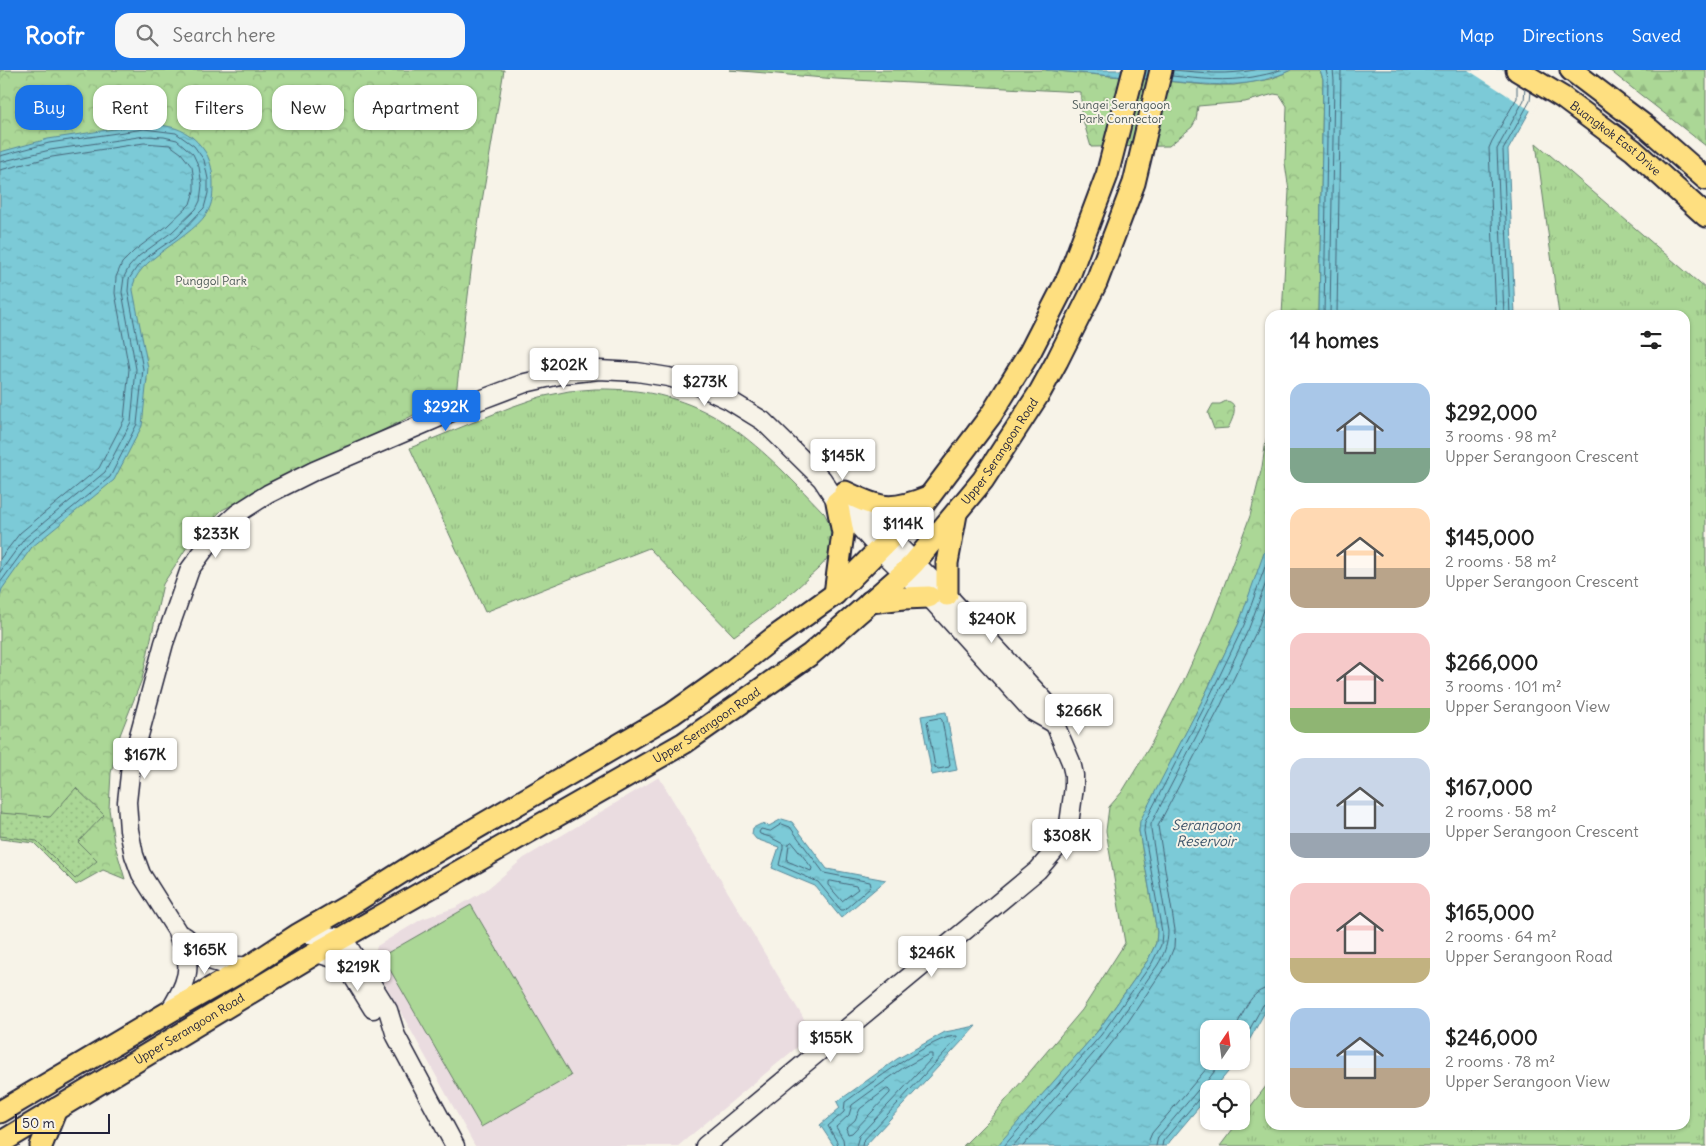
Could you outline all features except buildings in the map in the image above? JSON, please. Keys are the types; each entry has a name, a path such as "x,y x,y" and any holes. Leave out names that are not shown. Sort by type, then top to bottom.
{"main road":[{"name":"Upper Serangoon Road","path":"0,1112 250,966 413,865 672,714 835,594 929,496 991,416 1020,369 1069,276 1107,175 1134,70"},
{"name":"Upper Serangoon Road","path":"0,1143 316,953 684,743 811,654 909,568 983,480 1040,392 1057,361 1096,283 1134,183 1161,70"},
{"name":"Buangkok East Drive","path":"1517,70 1562,98 1633,150 1706,216"},
{"path":"1571,70 1649,129 1706,179"},
{"path":"835,594 843,533 841,497 893,508 908,505 929,496"},
{"path":"870,602 938,596 947,563 957,511"},
{"path":"0,1093 46,1084"},
{"path":"41,1146 56,1109"}],"street":[{"path":"169,1012 179,994 187,972 187,958 178,942 177,932 142,874 134,855 126,802 131,765 166,635 190,569 218,531 238,513 268,494 314,471 475,402 525,384 564,374 599,370 668,376 695,384 729,400 764,421 938,596 1032,712 1055,724 1072,762 1074,775 1074,795 1069,824 1055,850 1038,870 706,1146"},
{"path":"177,932 188,938 198,953 209,959 233,967 250,966"},
{"path":"299,934 343,938 388,1010 396,1036 455,1146"},
{"path":"316,953 336,959 347,968 375,1012 396,1036"}],"shaded area":[{"path":"659,777 813,1034 678,1146 475,1146 373,962 377,946 422,919 457,907 486,890 524,858"}],"green space":[{"name":"Punggol Park","path":"0,70 504,70 473,255 456,394 222,510 189,544 163,584 142,679 120,735 111,773 109,809 114,842 125,879 103,870 76,885 34,843 0,839"},
{"name":"Sungei Serangoon Park Connector","path":"730,70 1046,70 1207,85 1234,85 1271,79 1291,70 1320,70 1323,79 1319,310 1282,310 1289,191 1285,163 1287,106 1280,95 1274,94 1245,102 1198,106 1196,120 1192,127 1169,146 1091,147 1081,113 1081,92 836,79"},
{"path":"1609,70 1706,70 1706,146"},
{"path":"1536,143 1706,289 1706,1146 1220,1146 1232,1130 1250,1130 1250,1107 1265,1088 1265,1130 1690,1130 1690,310 1558,310"},
{"path":"595,389 634,391 667,397 697,408 724,422 774,462 824,513 831,529 832,540 832,546 826,560 773,608 734,636 649,548 485,612 410,448 540,397 569,391"},
{"path":"1226,401 1233,404 1232,420 1228,428 1214,429 1208,413 1213,404 1220,404"},
{"path":"1265,447 1265,553 1239,623 1140,823 1139,831 1157,932 1156,943 1148,960 1097,1032 1002,1142 997,1146 963,1146 989,1120 1082,1010 1125,943 1106,831 1109,807 1122,792 1150,746 1185,678 1212,618 1250,516"},
{"path":"76,788 104,815 78,842 97,861 75,879 37,841 0,836 0,813 50,817"},
{"path":"471,905 571,1076 481,1127 382,956"}],"water":[{"path":"1046,70 1291,70 1256,82 1220,85"},
{"path":"1320,70 1537,70 1535,102 1508,150 1515,310 1319,310 1323,79"},
{"path":"167,126 181,130 194,139 206,153 212,171 213,196 209,209 202,220 153,259 135,279 133,290 148,368 142,426 114,480 32,547 2,589 0,596 0,152 48,139 107,130 167,130"},
{"name":"Serangoon Reservoir","path":"1265,550 1265,1012 1250,1039 1250,1020 1200,1020 1200,1070 1230,1070 1221,1080 1200,1080 1200,1106 1166,1146 997,1146 1097,1032 1148,960 1156,943 1157,932 1139,831 1140,821 1202,701 1239,623"},
{"path":"946,712 957,770 932,775 921,716"},
{"path":"782,819 792,822 827,869 886,880 841,918 815,886 772,868 779,847 756,839 752,834 753,828 761,824 769,826"},
{"path":"976,1026 865,1146 834,1146 820,1125 840,1108 837,1102 897,1059 945,1032"}],"pier":[{"path":"1468,70 1539,70 1538,103 1533,112"}]}
